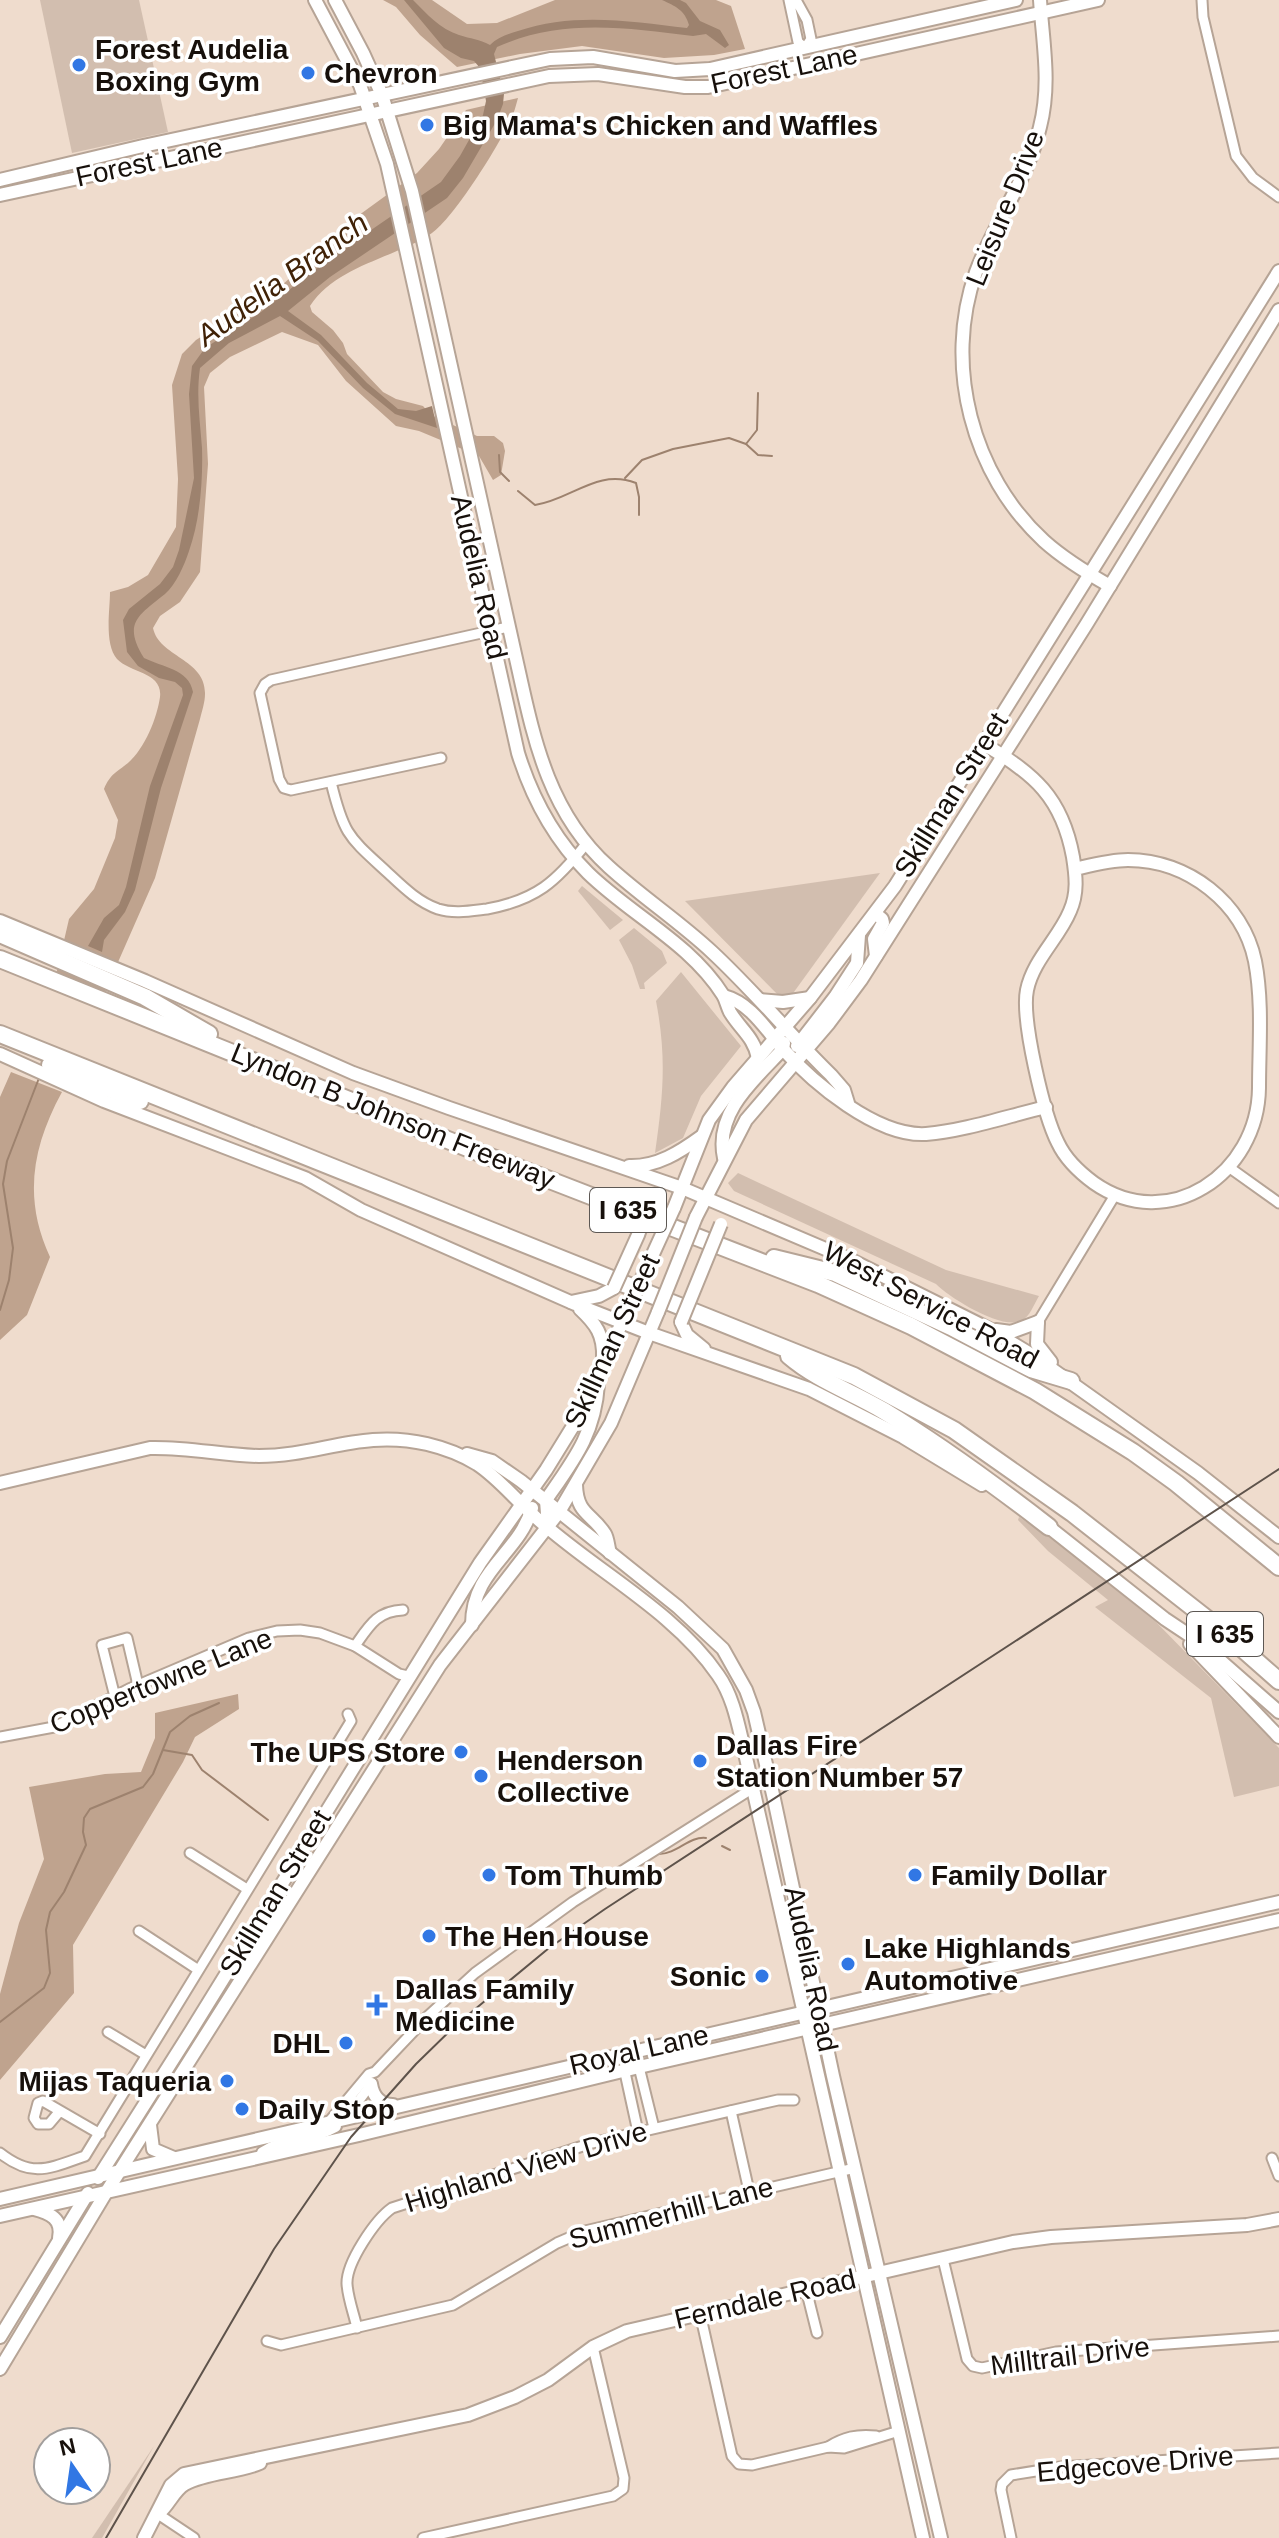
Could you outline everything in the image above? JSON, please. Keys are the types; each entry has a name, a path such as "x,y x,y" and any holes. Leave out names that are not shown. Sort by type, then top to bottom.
{"highway":[{"path":"0,934 145,997 252,1059"},
{"name":"Lyndon B Johnson Freeway","path":"0,959 480,1153 818,1284 911,1326 1035,1391 1155,1468 1279,1567"},
{"path":"0,1034 211,1118"},
{"path":"0,1047 188,1118 211,1118"},
{"name":"I 635","path":"211,1118 854,1376 954,1430 1072,1513 1220,1629 1279,1681"},
{"path":"710,1241 835,1273 951,1327 1031,1369 1071,1381"},
{"path":"778,1348 806,1370 883,1411 942,1449 1049,1527"}],"main road":[{"name":"Audelia Road","path":"315,0 365,98 397,200 512,724 524,772 553,829 575,858 611,893 688,955 724,996 739,1000 834,1098 848,1103 884,1126 902,1132 925,1134 1046,1107"},
{"name":"Audelia Road","path":"335,0 382,95 412,191 508,627 536,748 549,785 586,844 608,866 697,938 760,1000 844,1090 848,1103"},
{"name":"Forest Lane","path":"0,180 143,146 550,59 593,57 675,71 710,69 1016,0"},
{"name":"Leisure Drive","path":"1033,0 1040,6 1047,68 1043,117 1030,160 981,260 971,288 965,314 963,376 974,433 1006,497 1045,542 1110,586"},
{"name":"Forest Lane","path":"0,195 534,79 579,73 696,88 808,65 1040,6 1098,0"},
{"path":"805,48 808,65"},
{"path":"633,79 638,74 666,76 675,71"},
{"path":"41,186 47,177 77,170 84,162"},
{"name":"Skillman Street","path":"532,1489 583,1410 674,1208 702,1136 720,1103 758,1058 779,1044 785,1028 876,914 1279,271"},
{"name":"Skillman Street","path":"0,2369 107,2191 440,1665 548,1527 576,1485 611,1423 696,1217 746,1120 796,1061 802,1046 861,980 1110,586 1279,310"},
{"path":"1201,394 1219,405"},
{"path":"512,724 531,748 536,748"},
{"path":"984,744 1039,782 1053,800 1065,825 1075,869 1076,885 1071,910 1036,967 1027,990 1027,1017 1057,1143 1081,1174 1115,1195 1146,1201 1166,1200 1206,1186 1230,1168 1249,1138 1258,1103 1258,984 1254,958 1246,933 1231,910 1211,889 1189,875 1169,866 1127,860 1075,869"},
{"path":"876,914 883,923 874,939 876,956"},
{"name":"West Service Road","path":"0,921 353,1073 559,1147 634,1170 849,1259 989,1329 1071,1381 1223,1492 1279,1537"},
{"path":"802,1046 857,963 859,935"},
{"path":"688,955 697,938"},
{"path":"724,996 730,1012 755,1044 758,1058"},
{"path":"760,1000 783,1002 810,998"},
{"path":"724,1158 722,1136 731,1109 779,1044"},
{"path":"0,1054 104,1101 305,1178 361,1210 573,1303 809,1389 851,1410 903,1437 1049,1527 1165,1619 1198,1641 1279,1712"},
{"path":"621,1166 653,1164 702,1136"},
{"path":"573,1303 614,1288 651,1198 648,1186 634,1170"},
{"path":"711,1355 687,1335 681,1322 721,1224 736,1218 754,1218"},
{"path":"573,1303 598,1327 604,1347 603,1362"},
{"path":"989,1329 1011,1332 1038,1322 1037,1344 1042,1354 1071,1381"},
{"path":"548,1527 546,1500 582,1447 594,1418 599,1375"},
{"path":"0,1483 150,1448 175,1447 257,1456 359,1439 383,1438 424,1443 456,1454"},
{"name":"Audelia Road","path":"456,1454 476,1455 492,1461 532,1489 678,1607 723,1649 750,1701 879,2274 932,2537"},
{"name":"Audelia Road","path":"456,1454 478,1464 548,1527 652,1609 693,1646 719,1675 735,1714 899,2431 932,2537"},
{"path":"576,1485 576,1499 581,1510 606,1535 610,1553"},
{"path":"472,1625 472,1606 479,1588 527,1508 532,1489"},
{"name":"Skillman Street","path":"0,2337 408,1676 480,1563 527,1508"},
{"path":"1165,1619 1279,1737"},
{"path":"765,1849 784,1847"},
{"path":"1275,1903 1277,1920"},
{"name":"Royal Lane","path":"0,2199 1275,1903"},
{"name":"Royal Lane","path":"0,2216 1277,1920"},
{"path":"1012,1964 1015,1980"},
{"path":"956,1977 961,1993"},
{"path":"373,2078 375,2096 386,2105 416,2102"},
{"path":"253,2158 279,2143 321,2133 345,2119"},
{"path":"150,2125 153,2149 174,2158"},
{"path":"31,2208 44,2211 57,2220 59,2238"},
{"name":"Ferndale Road","path":"158,2514 161,2501 177,2478 252,2467 274,2457 468,2415 548,2380 593,2347 627,2331 1030,2240 1247,2225 1279,2219"},
{"path":"144,2538 158,2514"}],"street":[{"path":"789,0 798,42 805,48 811,39 807,20 796,0"},
{"path":"1202,0 1203,17 1236,156 1253,178 1279,197"},
{"path":"441,758 291,790 284,788 279,779 260,693 271,680 508,627"},
{"path":"331,782 339,815 349,837 410,893 437,908 463,912 526,899 546,887 586,844"},
{"path":"1230,1168 1279,1203"},
{"path":"1038,1322 1115,1195"},
{"path":"355,1646 379,1615 403,1610"},
{"name":"Coppertowne Lane","path":"0,1737 54,1727 138,1685 249,1638 277,1631 320,1633 355,1646 399,1674 408,1676"},
{"path":"115,1697 102,1645 127,1638 138,1685"},
{"path":"0,2153 24,2169 34,2170 85,2156 351,1721 348,1714"},
{"path":"345,2119 373,2078 428,2016 475,1973 573,1902 769,1778"},
{"path":"190,1853 247,1889"},
{"path":"139,1931 197,1969"},
{"path":"108,2032 146,2055"},
{"path":"626,2053 639,2067 654,2128"},
{"path":"626,2053 623,2071 638,2132"},
{"path":"328,2123 369,2074 373,2078"},
{"name":"Highland View Drive","path":"357,2328 348,2272 376,2222 392,2208 564,2151 778,2100 794,2100"},
{"path":"60,2111 49,2124 38,2124 34,2118 38,2103 43,2101 100,2134"},
{"path":"731,2111 749,2191"},
{"path":"1272,2158 1279,2176"},
{"name":"Summerhill Lane","path":"267,2341 281,2345 453,2305 557,2243 585,2231 855,2168"},
{"name":"Milltrail Drive","path":"943,2259 967,2359 973,2366 982,2368 1056,2352 1279,2336"},
{"path":"806,2289 817,2333"},
{"path":"700,2313 732,2456 739,2464 752,2465 828,2447 844,2448 899,2431"},
{"path":"423,2538 456,2534 613,2496 623,2489 624,2478 593,2347"},
{"name":"Edgecove Drive","path":"1011,2538 1001,2490 1002,2484 1011,2475 1080,2465 1279,2453"},
{"path":"158,2514 194,2538"}],"shaded area":[{"path":"40,0 139,0 168,132 72,153"},
{"path":"383,0 432,0 467,24 497,23 555,0 716,0 731,6 745,49 714,55 664,58 582,46 457,67 420,35 396,7"},
{"path":"404,0 413,0 446,29 490,45 511,33 539,25 581,20 687,28 689,25 682,12 662,0 680,0 700,21 720,30 729,45 725,48 706,34 693,36 594,28 545,32 497,47 494,54 504,94 503,104 463,178 447,198 330,277 288,311 321,335 367,383 398,409 416,411 432,406 437,428 395,414 363,388 318,341 280,316 229,343 200,368 198,398 202,474 193,539 173,585 141,614 134,628 134,636 144,658 186,678 193,692 161,788 135,890 125,912 104,940 102,952 88,946 104,918 119,905 126,887 150,786 183,695 182,688 175,682 159,678 138,666 127,652 123,620 129,609 160,584 173,567 179,550 194,478 189,394 192,366 205,348 261,312 326,261 441,182 483,115 486,101 480,68 474,61 461,58 444,48"},
{"path":"518,98 496,148 441,225 417,242 335,281 310,306 312,312 333,330 347,354 383,392 423,406 431,415 477,436 494,436 503,443 505,451 501,475 493,480 479,456 419,431 396,426 346,381 318,345 282,332 230,357 210,373 204,387 208,464 200,572 180,602 160,616 153,628 164,646 198,673 205,694 202,710 155,878 104,994 56,975 69,919 94,889 115,838 118,820 104,789 111,777 140,749 153,723 160,697 156,682 123,664 113,652 109,636 110,592 128,587 148,575 176,527 178,479 172,385 182,354 196,340 280,287 355,218 417,173 439,149 466,110"},
{"path":"880,873 786,1003 685,901"},
{"path":"582,886 623,920 610,930 578,891"},
{"path":"634,928 662,951 667,963 644,983 645,989 640,989 619,940"},
{"path":"681,972 741,1046 701,1096 683,1138 655,1153 663,1077 656,1001"},
{"path":"11,1072 62,1092 44,1133 35,1173 36,1214 50,1257 27,1315 0,1340 0,1097"},
{"path":"738,1173 946,1270 1039,1296 1021,1321 1012,1323 989,1317 952,1297 936,1284 734,1191 728,1183"},
{"path":"1019,1517 1058,1543 1156,1622 1279,1748 1279,1786 1234,1797 1211,1698 1095,1607 1108,1600 1048,1551 1018,1520"},
{"path":"238,1694 239,1709 195,1737 73,1945 74,1993 0,2080 0,1994 19,1923 44,1859 29,1787 105,1774 141,1772 155,1738 155,1713"},
{"path":"154,2446 102,2538 92,2538"}],"waterway":[{"path":"625,478 642,460 673,449 729,438 746,444 757,430 758,393"},
{"path":"746,444 758,455 772,456"},
{"path":"499,455 500,472 509,481"},
{"path":"518,491 535,505 596,482 622,479 636,483 639,515"},
{"name":"Audelia Branch","path":"0,1310 9,1280 13,1248 3,1184 7,1161 39,1078"},
{"path":"0,2022 44,1988 50,1973 46,1930 50,1912 64,1892 86,1845 84,1818 90,1809 143,1787 153,1774 170,1732 190,1716 219,1703"},
{"path":"163,1750 192,1755 202,1770 268,1820"},
{"path":"659,1854 706,1838"},
{"path":"722,1846 730,1850"}],"tram line":[{"path":"106,2538 274,2249 351,2137 416,2064 457,2024 549,1948 605,1909 1279,1469"}],"place":[{"name":"Forest Audelia Boxing Gym","path":"79,65"},
{"name":"Chevron","path":"308,73"},
{"name":"Big Mama's Chicken and Waffles","path":"427,125"},
{"name":"The UPS Store","path":"461,1752"},
{"name":"Dallas Fire Station Number 57","path":"700,1761"},
{"name":"Henderson Collective","path":"481,1776"},
{"name":"Tom Thumb","path":"489,1875"},
{"name":"Family Dollar","path":"915,1875"},
{"name":"The Hen House","path":"429,1936"},
{"name":"Lake Highlands Automotive","path":"848,1964"},
{"name":"Sonic","path":"762,1976"},
{"name":"Dallas Family Medicine","path":"377,2005"},
{"name":"DHL","path":"346,2043"},
{"name":"Mijas Taqueria","path":"227,2081"},
{"name":"Daily Stop","path":"242,2109"}]}
